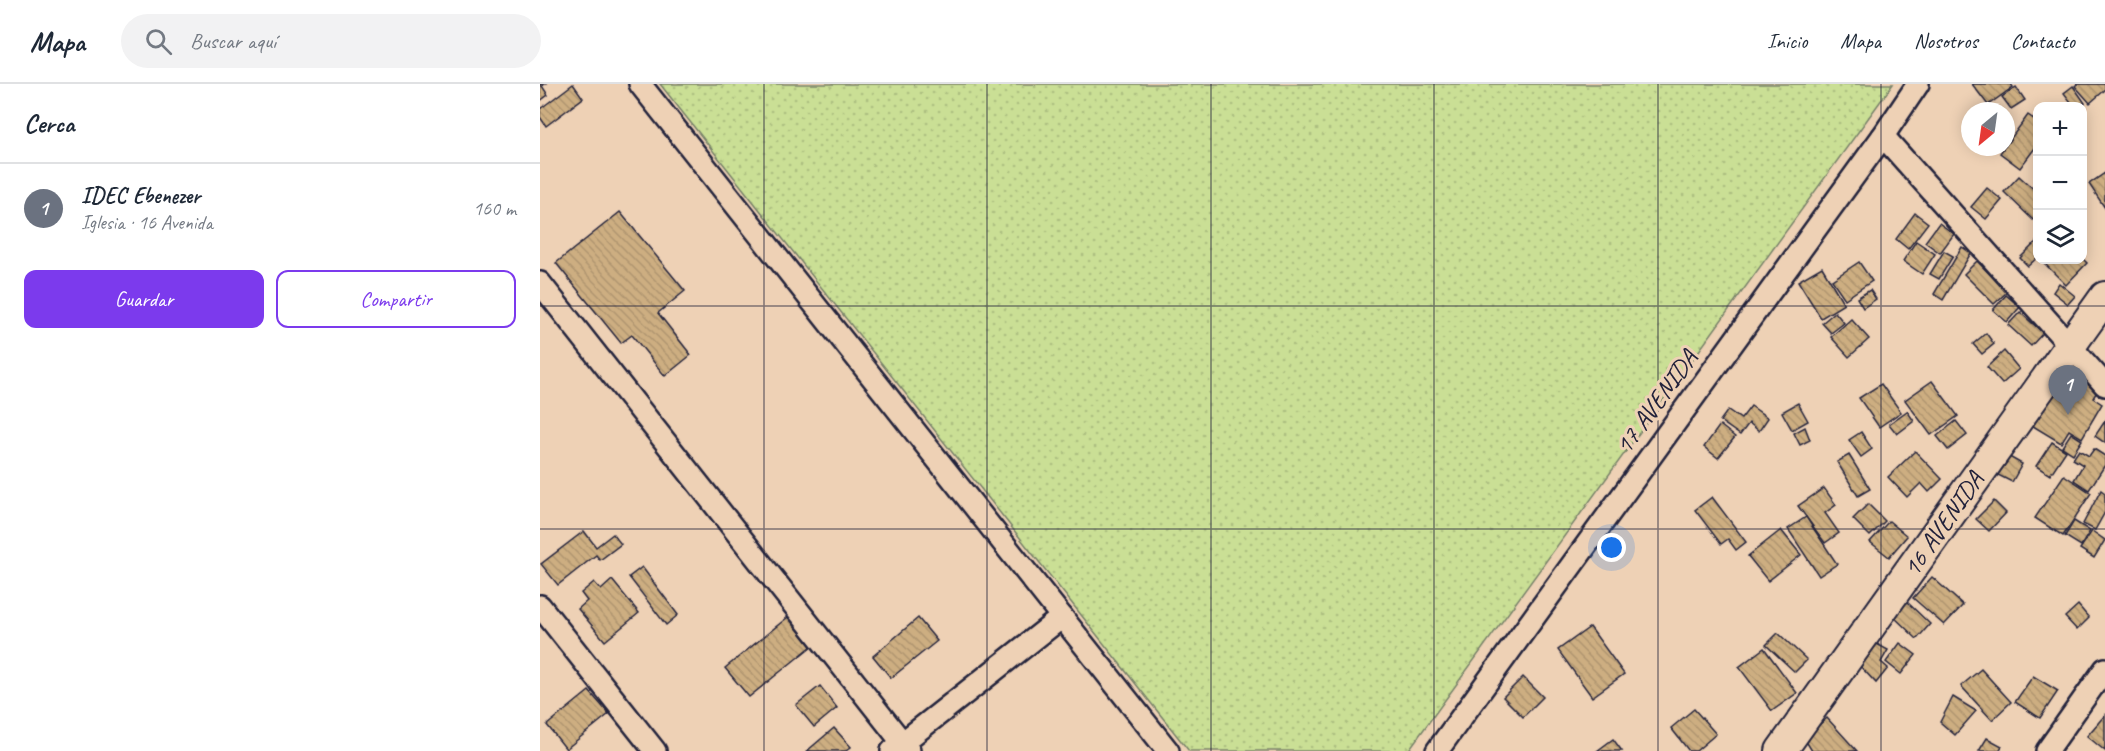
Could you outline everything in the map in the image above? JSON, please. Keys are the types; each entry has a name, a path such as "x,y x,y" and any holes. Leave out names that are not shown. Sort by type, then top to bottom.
{"main road":[{"name":"16 AVENIDA","path":"1781,751 2105,297"}],"street":[{"path":"640,84 1168,751"},
{"name":"17 AVENIDA","path":"1437,751 1883,136 1918,84"},
{"path":"1883,136 2105,385"},
{"path":"540,283 901,748 1062,617"},
{"path":"540,606 655,751"},
{"path":"2047,751 2105,669"}],"green space":[{"path":"660,84 1893,84 1408,751 1189,751"}],"building":[{"path":"540,84 545,84 542,86 548,95 540,101"},
{"path":"573,84 583,98 546,126 540,117 540,109"},
{"path":"1972,84 2011,84 2013,87 1992,102 1986,102"},
{"path":"2077,84 2105,84 2105,90 2090,103 2075,86"},
{"path":"2073,86 2084,102 2071,102 2064,93"},
{"path":"2016,87 2025,100 2015,106 2015,102 2006,102 2002,97"},
{"path":"2028,115 2033,118 2033,151 2020,168 2004,156 2015,156 2015,133"},
{"path":"2105,173 2105,208 2089,184"},
{"path":"2019,176 2033,189 2033,220 2004,192"},
{"path":"1987,188 2002,200 1986,219 1971,207"},
{"path":"620,212 685,291 658,313 691,355 665,376 632,335 621,343 556,263"},
{"path":"1915,213 1928,223 1908,249 1896,239"},
{"path":"1939,223 1954,234 1940,253 1925,242"},
{"path":"1916,241 1935,254 1922,274 1903,261"},
{"path":"2033,245 2033,262 2028,266 2020,258"},
{"path":"1962,247 1971,253 1943,300 1934,294"},
{"path":"1944,251 1953,256 1939,279 1930,274"},
{"path":"1977,261 2007,292 1994,304 1964,274"},
{"path":"1859,262 1872,281 1845,299 1832,280"},
{"path":"2045,264 2086,264 2066,285"},
{"path":"1822,267 1844,304 1821,318 1798,281"},
{"path":"2059,283 2075,296 2068,304 2053,292"},
{"path":"1870,290 1876,299 1863,308 1857,298"},
{"path":"2006,295 2020,307 2007,322 1993,310"},
{"path":"1835,312 1844,323 1831,333 1822,323"},
{"path":"2020,312 2043,333 2031,346 2008,325"},
{"path":"1851,319 1869,339 1849,357 1831,337"},
{"path":"1986,333 1994,344 1982,354 1973,344"},
{"path":"2004,351 2019,369 2002,384 1987,367"},
{"path":"2067,371 2098,390 2093,398 2102,404 2082,438 2069,430 2061,443 2033,426"},
{"path":"1932,381 1958,416 1931,435 1905,400"},
{"path":"1881,384 1901,412 1879,427 1859,398"},
{"path":"1798,403 1808,421 1792,430 1782,412"},
{"path":"1751,406 1768,418 1759,431 1749,423 1740,435 1720,421 1728,410 1741,419"},
{"path":"1907,411 1914,421 1897,434 1889,424"},
{"path":"1956,421 1967,435 1948,450 1937,436"},
{"path":"2105,421 2105,443 2095,436"},
{"path":"1720,425 1735,437 1718,458 1704,447"},
{"path":"1805,427 1810,440 1800,445 1794,433"},
{"path":"1861,432 1872,449 1861,457 1849,440"},
{"path":"2071,433 2082,440 2073,454 2062,447"},
{"path":"2052,442 2066,451 2050,475 2036,466"},
{"path":"2094,449 2105,456 2105,465 2089,490 2074,480 2083,465 2073,459 2079,450 2089,456"},
{"path":"1915,451 1942,479 1929,492 1921,483 1907,497 1888,477"},
{"path":"2004,454 2022,464 2012,482 1994,473"},
{"path":"1849,455 1870,489 1858,496 1837,462"},
{"path":"2064,475 2091,493 2063,536 2035,518"},
{"path":"1824,488 1836,505 1825,513 1839,533 1825,543 1798,506"},
{"path":"2101,490 2105,493 2105,512 2095,530 2083,524"},
{"path":"1712,497 1746,542 1736,550 1728,539 1721,544 1695,510"},
{"path":"1994,501 2006,513 1989,531 1976,519"},
{"path":"1868,504 1885,521 1870,536 1853,519"},
{"path":"1806,517 1837,564 1819,576 1788,529"},
{"path":"1889,521 1907,536 1889,557 1870,542"},
{"path":"2074,521 2090,531 2081,546 2065,536"},
{"path":"1781,530 1801,555 1768,581 1748,556"},
{"path":"584,531 596,547 613,534 621,544 600,560 596,555 558,585 541,564"},
{"path":"2092,531 2105,540 2094,558 2080,549"},
{"path":"642,567 678,615 666,625 629,577"},
{"path":"1932,577 1963,605 1944,625 1913,598"},
{"path":"612,580 639,613 605,641 578,609 587,601 581,593 594,582 601,590"},
{"path":"1906,601 1930,624 1917,639 1892,615"},
{"path":"2078,605 2089,618 2077,630 2065,617"},
{"path":"788,617 812,646 749,697 725,668"},
{"path":"918,618 937,641 891,678 873,656"},
{"path":"1590,627 1624,674 1592,697 1558,650"},
{"path":"1778,633 1807,660 1795,672 1766,645"},
{"path":"1873,642 1888,650 1881,662 1888,668 1876,683 1859,665"},
{"path":"1900,643 1916,655 1901,674 1886,662"},
{"path":"1764,648 1797,693 1772,711 1739,667"},
{"path":"1981,669 2011,702 1992,720 1961,686"},
{"path":"2033,676 2058,691 2040,718 2015,702"},
{"path":"1523,677 1543,697 1523,717 1503,697"},
{"path":"820,686 837,708 814,727 796,705"},
{"path":"589,691 609,714 566,749 547,725"},
{"path":"1953,697 1976,711 1955,735 1940,722"},
{"path":"1694,709 1716,734 1696,751 1689,751 1671,728"},
{"path":"2105,715 2105,751 2087,736"},
{"path":"1827,718 1857,751 1812,751 1804,738"},
{"path":"834,728 851,747 846,751 807,751"},
{"path":"1987,738 2002,746 1999,751 1979,751"},
{"path":"1613,739 1622,751 1597,751"}],"place":[{"name":"IDEC Ebenezer","path":"2068,415"}]}
